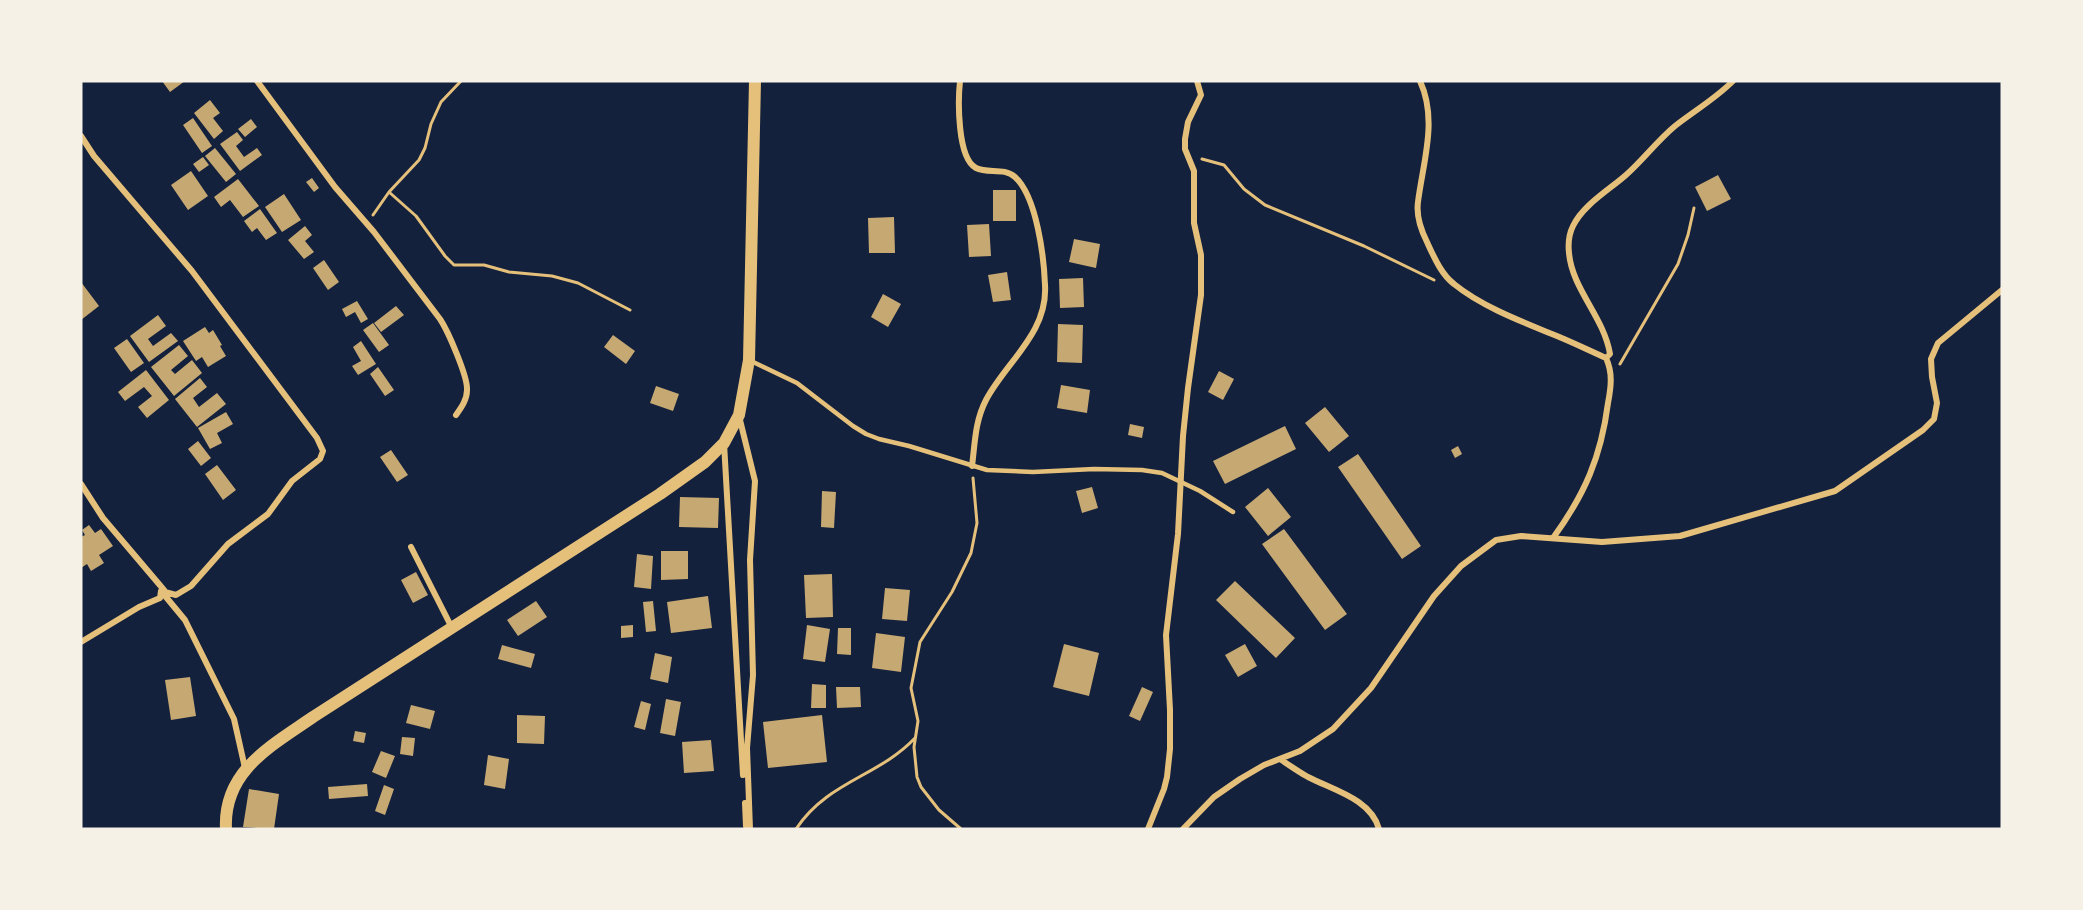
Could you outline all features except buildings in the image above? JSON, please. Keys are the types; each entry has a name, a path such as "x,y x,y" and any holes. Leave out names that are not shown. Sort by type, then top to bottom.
{"main road":[{"path":"226,829 225,813 237,779 245,768 274,744 660,494 705,462 724,443 739,415 748,360 755,81"}],"street":[{"path":"257,81 335,187 432,307 448,331 466,380 466,398 456,416"},
{"path":"960,81 959,123 968,159 976,168 1012,175 1022,186 1029,200 1037,228 1046,288 1040,322 1001,376 983,406 975,430 972,466"},
{"path":"1148,829 1167,777 1171,729 1166,635 1178,534 1188,388 1202,295 1201,255 1194,223 1194,178 1185,149 1188,122 1201,95 1197,81"},
{"path":"1420,81 1426,98 1429,124 1417,205 1418,216 1424,236 1437,262 1453,284 1507,314 1606,358 1611,369 1603,433 1594,467 1572,513 1553,538"},
{"path":"1606,358 1610,354 1603,328 1571,265 1569,245 1573,225 1583,213 1634,168 1666,134 1722,92 1733,81"},
{"path":"81,136 87,147 199,281 317,438 324,451 320,459 292,481 268,514 228,544 187,589 176,595 161,591"},
{"path":"1183,829 1214,797 1264,765 1309,746 1333,729 1371,688 1428,603 1461,566 1500,538 1521,536 1602,542 1680,536 1835,491 1923,430 1934,419 1937,403 1931,359 1938,343 2002,290"},
{"path":"739,415 755,480 750,560 753,675 747,748 748,829"},
{"path":"724,443 748,829"},
{"path":"81,484 103,518 164,590 161,591 160,598 139,607 81,642"},
{"path":"411,547 453,628"},
{"path":"161,591 185,620 199,646 234,720 245,768"},
{"path":"1280,759 1365,807 1371,813 1379,829"}],"lane":[{"path":"748,360 797,383 866,434 972,466 1002,472 1142,470 1162,473 1180,480 1233,512"}],"path":[{"path":"366,223 389,192 419,160 438,108 461,81"},
{"path":"1189,158 1201,158 1224,165 1251,196 1276,210 1364,246 1438,282 1453,284"},
{"path":"389,192 416,216 454,266 484,265 509,272 552,276 578,283 630,310"},
{"path":"1611,382 1636,334 1678,264 1694,208"},
{"path":"961,829 939,810 921,787 917,777 915,761 918,721 911,688 920,642 964,570 973,544 977,509 972,466"},
{"path":"796,829 803,819 833,791 888,761 916,737"}]}
